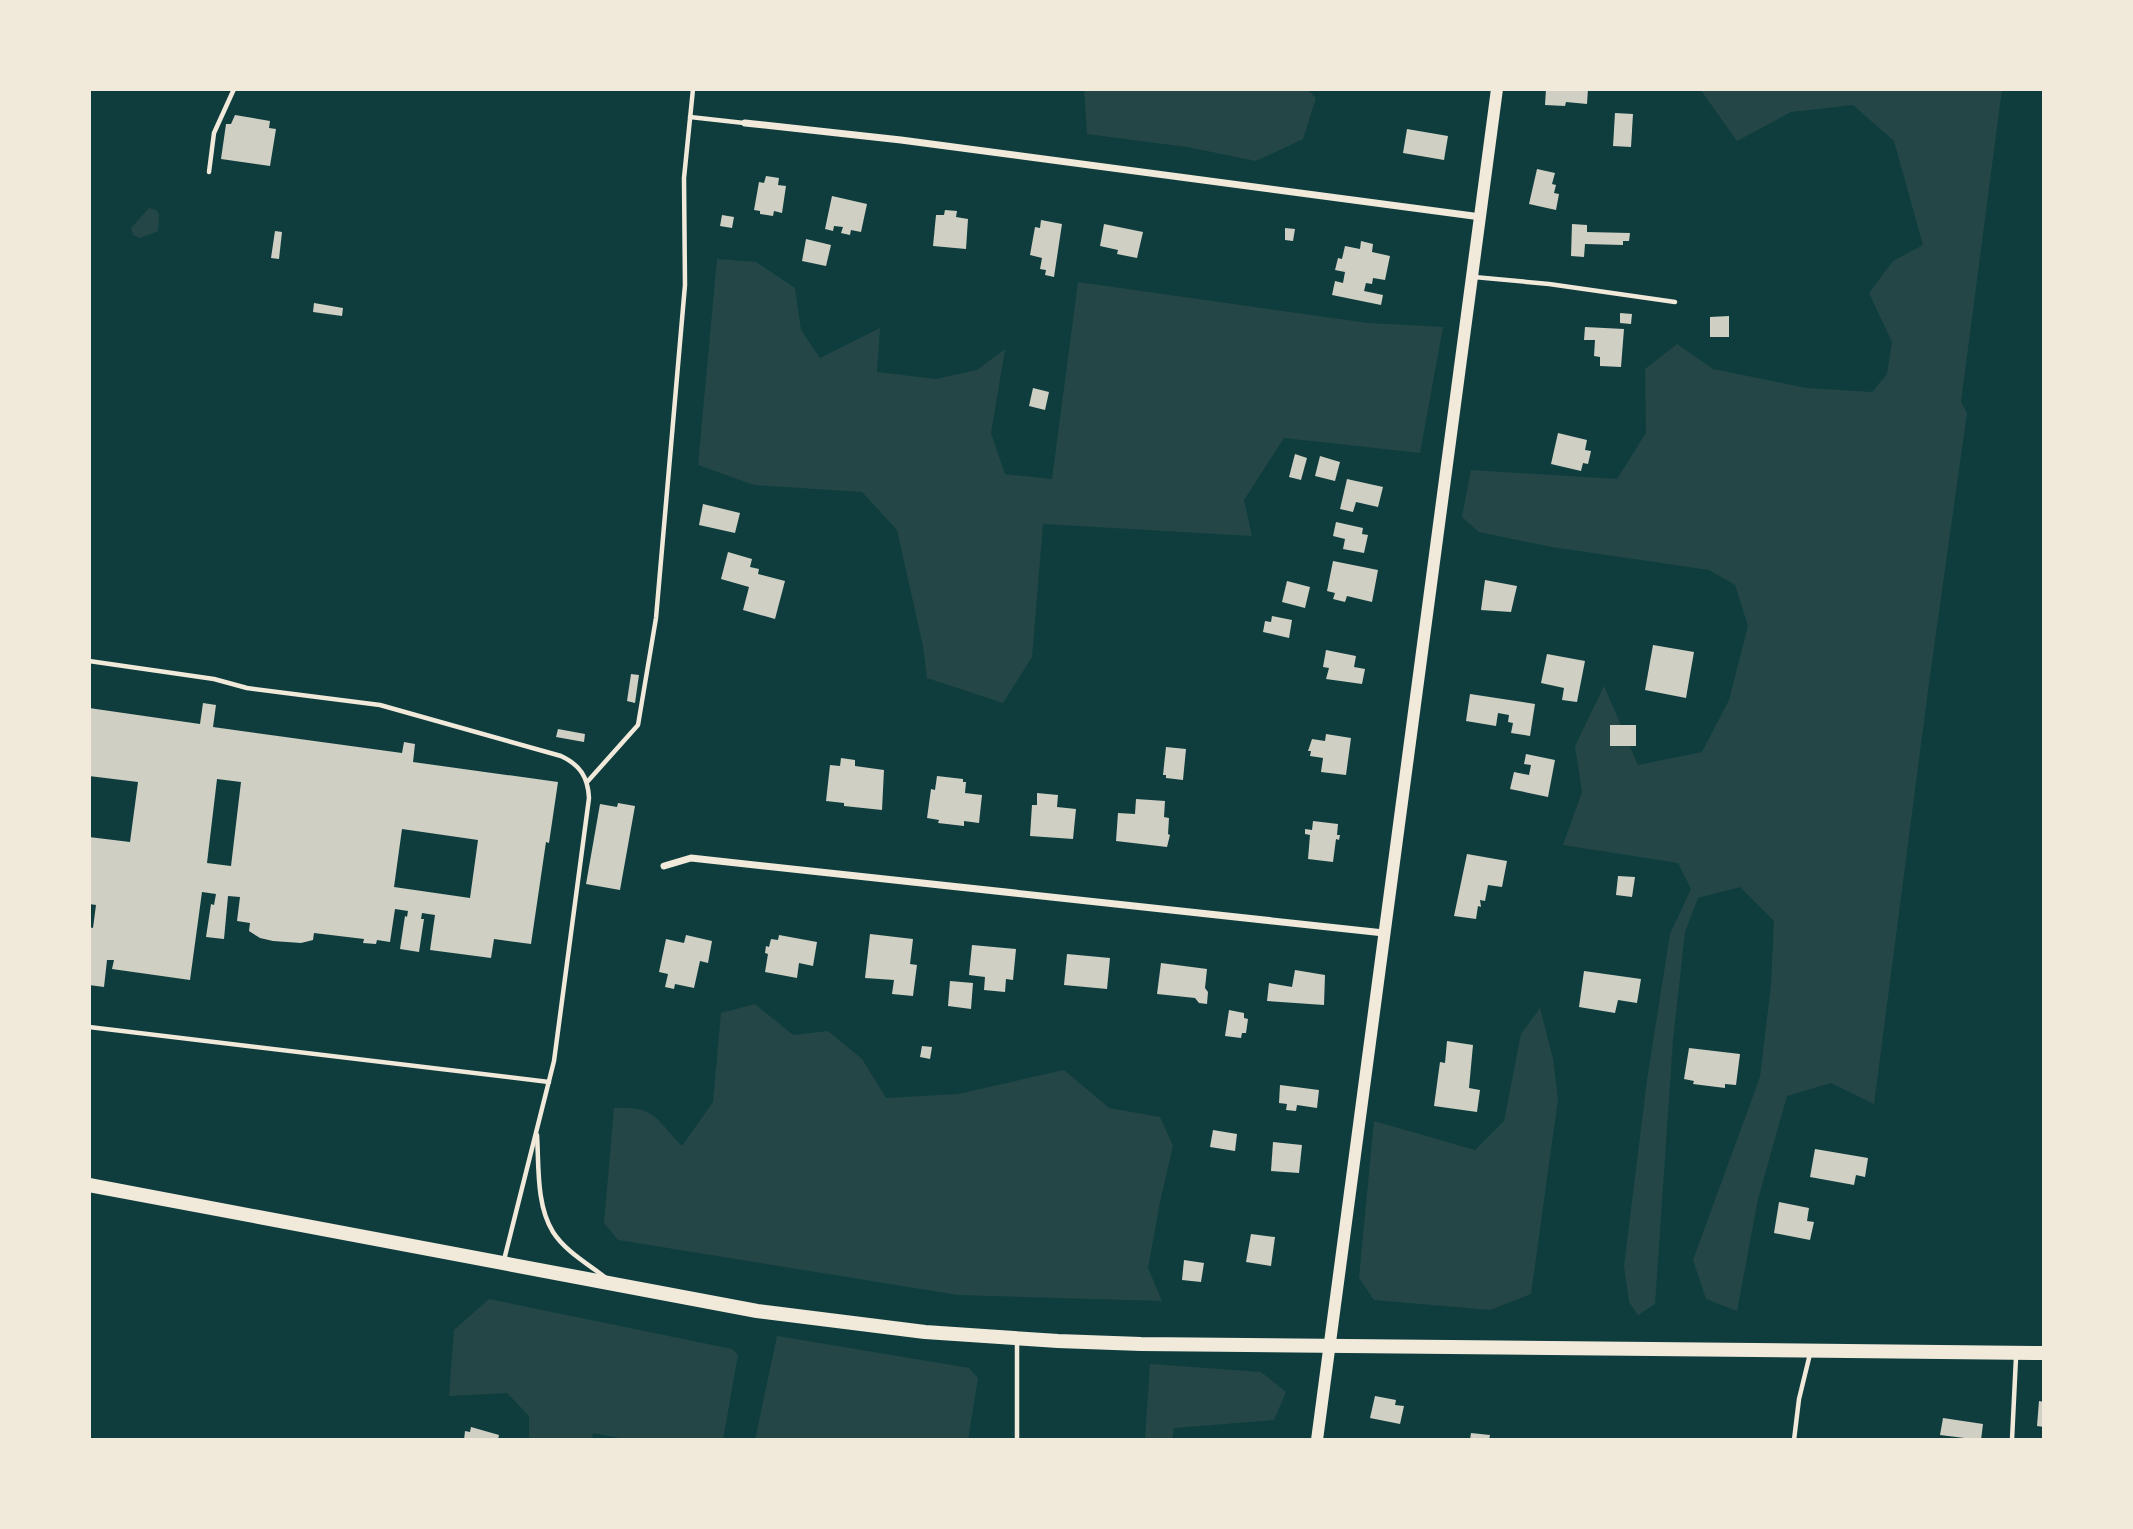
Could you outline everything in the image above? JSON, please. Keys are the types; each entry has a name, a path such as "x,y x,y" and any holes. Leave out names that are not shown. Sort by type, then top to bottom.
{"main road":[{"path":"1317,1440 1497,89"},
{"path":"89,1185 803,1318 925,1332 1096,1343 2044,1353"}],"street":[{"path":"745,123 901,140 1481,217"},
{"path":"664,866 691,858 1384,933"}],"lane":[{"path":"209,172 214,133 234,89"},
{"path":"587,781 638,725 656,618 685,285 684,178 693,89"},
{"path":"690,117 745,123"},
{"path":"1473,277 1549,284 1675,302"},
{"path":"89,661 214,679 247,688 394,708 561,756 578,766 587,781 589,798 554,1061 503,1263"},
{"path":"89,1027 549,1082"},
{"path":"537,1131 542,1202 548,1222 562,1243 616,1284"},
{"path":"1017,1339 1017,1440"},
{"path":"1794,1440 1799,1399 1811,1350"},
{"path":"2012,1440 2017,1352"}],"shaded area":[{"path":"1084,89 1307,89 1316,98 1303,139 1256,161 1187,147 1087,134"},
{"path":"1700,89 2002,89 1961,402 1967,413 1874,1104 1831,1083 1787,1096 1758,1199 1737,1311 1706,1299 1693,1260 1760,1077 1771,985 1774,921 1740,887 1698,898 1685,932 1673,1040 1655,1304 1638,1315 1629,1302 1624,1266 1647,1080 1670,934 1691,889 1678,863 1563,845 1582,792 1575,746 1604,686 1638,765 1702,752 1729,700 1748,626 1735,585 1709,570 1552,547 1479,532 1462,517 1471,470 1617,479 1646,433 1645,369 1677,344 1713,369 1807,388 1872,392 1887,374 1892,342 1869,293 1893,261 1923,245 1894,141 1853,105 1791,112 1737,141"},
{"path":"149,208 159,214 158,231 140,238 133,235 131,228"},
{"path":"717,259 756,262 795,288 801,330 820,358 880,328 877,372 936,379 977,370 1005,349 991,433 1005,474 1052,479 1078,282 1368,323 1443,327 1420,453 1284,438 1244,500 1252,536 1043,524 1032,657 1003,703 927,678 923,646 897,530 862,492 754,485 698,465"},
{"path":"755,1004 793,1035 828,1031 862,1059 886,1098 958,1094 1064,1070 1109,1108 1160,1117 1173,1146 1148,1268 1162,1301 958,1295 618,1240 604,1223 614,1108 648,1112 682,1146 713,1102 721,1013"},
{"path":"1540,1008 1553,1059 1558,1099 1531,1294 1490,1310 1374,1300 1359,1278 1374,1121 1475,1150 1504,1121 1521,1034"},
{"path":"489,1299 732,1349 738,1355 723,1440 630,1440 593,1433 592,1440 529,1440 529,1416 507,1393 449,1396 454,1330"},
{"path":"777,1336 969,1368 978,1378 968,1440 755,1440"},
{"path":"1150,1364 1261,1372 1286,1392 1274,1420 1174,1428 1172,1440 1145,1440"}],"building":[{"path":"1546,89 1588,89 1587,104 1566,102 1565,106 1545,105"},
{"path":"1615,113 1633,114 1631,147 1613,146"},
{"path":"235,115 270,121 269,128 276,129 270,166 221,159 226,124 231,124"},
{"path":"1407,129 1448,136 1444,160 1403,153"},
{"path":"1537,169 1555,173 1552,184 1556,185 1554,193 1559,194 1556,210 1529,204"},
{"path":"766,176 779,178 778,185 786,186 782,213 774,211 773,216 754,210 759,182 764,183"},
{"path":"832,196 867,204 861,232 851,230 850,235 841,233 843,227 834,226 833,231 825,229"},
{"path":"945,210 957,211 956,217 968,219 966,249 933,246 936,215 944,215"},
{"path":"722,215 734,217 732,228 720,226"},
{"path":"1041,220 1062,224 1054,277 1045,275 1046,270 1040,269 1042,258 1030,255 1035,227 1040,228"},
{"path":"1104,224 1143,232 1137,258 1117,254 1118,250 1100,246"},
{"path":"1572,224 1587,225 1587,232 1630,233 1629,241 1623,241 1623,245 1585,244 1584,257 1571,256"},
{"path":"1285,228 1295,229 1293,241 1285,240"},
{"path":"275,231 282,232 279,259 271,258"},
{"path":"806,239 831,245 826,266 802,261"},
{"path":"1361,241 1373,244 1372,252 1390,256 1385,280 1373,278 1372,284 1366,283 1364,291 1383,295 1381,305 1332,295 1335,281 1343,283 1345,272 1335,270 1338,258 1342,259 1345,246 1360,249"},
{"path":"314,303 343,308 342,316 313,312"},
{"path":"1620,313 1632,314 1631,324 1620,323"},
{"path":"1729,316 1729,337 1710,337 1710,317"},
{"path":"1585,327 1624,329 1621,367 1600,366 1600,357 1594,356 1595,340 1584,340"},
{"path":"1033,388 1049,392 1045,410 1029,406"},
{"path":"1558,433 1587,440 1585,450 1591,451 1588,464 1583,463 1581,471 1551,464"},
{"path":"1295,454 1307,458 1301,480 1289,477"},
{"path":"1320,456 1340,462 1335,481 1315,476"},
{"path":"1347,479 1383,487 1378,507 1356,502 1353,512 1340,509"},
{"path":"703,504 740,513 735,533 699,525"},
{"path":"1336,522 1363,528 1362,534 1368,535 1364,553 1343,549 1345,539 1333,536"},
{"path":"728,552 752,559 750,567 759,569 758,574 785,581 775,619 743,610 749,587 721,579"},
{"path":"1333,561 1378,570 1372,602 1347,596 1345,602 1333,599 1335,593 1327,591"},
{"path":"1485,580 1517,586 1511,612 1481,610"},
{"path":"1287,581 1310,587 1305,608 1282,602"},
{"path":"1272,616 1292,620 1289,638 1263,632 1265,621 1271,622"},
{"path":"1653,645 1694,652 1686,698 1645,690"},
{"path":"1326,650 1356,656 1354,667 1365,669 1362,684 1326,679 1329,668 1323,667"},
{"path":"1547,654 1585,661 1577,702 1562,700 1564,688 1541,683"},
{"path":"631,674 639,675 635,703 627,701"},
{"path":"1470,694 1535,704 1530,736 1511,733 1513,723 1508,722 1509,715 1498,713 1496,726 1466,721"},
{"path":"203,703 216,705 213,727 402,753 404,742 415,744 413,762 558,782 531,944 494,939 491,958 430,950 435,915 422,913 421,919 424,919 419,952 400,949 408,911 395,909 390,942 377,940 376,944 363,943 364,939 314,933 313,940 301,943 273,941 260,938 249,931 250,923 237,921 240,897 228,896 224,939 206,937 211,904 214,905 216,894 202,892 190,980 112,969 114,960 107,960 104,987 89,985 89,927 93,928 96,905 89,904 89,837 130,842 138,782 89,776 89,708 200,724","holes":["217,779 241,782 231,866 207,863","402,829 478,840 470,898 394,887"]},
{"path":"1610,725 1636,725 1636,746 1610,746"},
{"path":"558,729 585,734 584,742 556,737"},
{"path":"1326,734 1351,738 1346,775 1321,772 1323,758 1310,756 1311,751 1308,751 1312,739 1325,741"},
{"path":"1166,747 1186,749 1183,780 1166,778 1166,775 1163,775"},
{"path":"1526,754 1555,760 1548,797 1510,789 1514,772 1529,775 1531,765 1524,764"},
{"path":"841,758 855,760 855,766 884,770 882,810 826,801 830,765 840,766"},
{"path":"937,776 963,779 963,782 966,782 965,793 982,795 979,823 964,821 964,826 938,823 939,820 927,818 931,789 935,790"},
{"path":"1037,793 1058,795 1057,807 1076,809 1073,839 1030,836 1032,805 1037,805"},
{"path":"1136,799 1165,801 1164,817 1169,818 1170,835 1167,847 1116,841 1118,813 1135,814"},
{"path":"618,803 635,806 620,890 586,884 600,804 617,807"},
{"path":"1313,821 1338,824 1337,835 1340,835 1339,840 1336,839 1333,862 1308,859 1310,835 1305,834 1305,829 1312,830"},
{"path":"1467,854 1507,861 1502,887 1488,885 1485,901 1480,900 1481,907 1478,906 1476,919 1454,916"},
{"path":"1618,876 1635,877 1632,897 1616,895"},
{"path":"870,934 913,939 910,964 917,965 913,996 892,994 894,980 865,978"},
{"path":"686,935 712,941 708,963 700,961 694,988 675,984 674,989 665,987 668,974 659,972 666,939 684,943"},
{"path":"779,935 817,942 813,966 799,963 797,978 765,972 768,954 765,953 766,946 769,947 771,939 778,940"},
{"path":"972,945 1016,949 1013,980 1006,979 1005,992 984,990 985,977 969,975"},
{"path":"1067,954 1110,958 1107,989 1064,985"},
{"path":"1161,963 1207,969 1207,1004 1199,1003 1195,998 1157,994"},
{"path":"1295,970 1325,975 1324,1005 1267,1001 1269,983 1292,987"},
{"path":"1584,971 1641,979 1637,1003 1618,1000 1615,1013 1579,1007"},
{"path":"950,981 973,983 971,1009 948,1006"},
{"path":"1229,1010 1244,1013 1244,1018 1248,1019 1246,1033 1242,1033 1241,1038 1225,1036"},
{"path":"1447,1041 1473,1045 1469,1088 1480,1090 1477,1112 1434,1106 1440,1062 1445,1063"},
{"path":"922,1046 932,1047 930,1059 920,1057"},
{"path":"1689,1048 1740,1054 1736,1085 1725,1084 1725,1088 1693,1084 1694,1081 1684,1079"},
{"path":"1280,1085 1319,1090 1317,1108 1297,1105 1296,1111 1286,1110 1287,1104 1279,1103"},
{"path":"1213,1130 1237,1134 1235,1151 1210,1147"},
{"path":"1273,1142 1302,1145 1299,1173 1271,1171"},
{"path":"1815,1149 1868,1158 1865,1177 1856,1175 1854,1185 1810,1177"},
{"path":"1779,1202 1809,1208 1807,1221 1814,1222 1810,1240 1774,1233"},
{"path":"1251,1234 1275,1237 1271,1266 1246,1262"},
{"path":"1184,1260 1204,1263 1201,1282 1182,1280"},
{"path":"1375,1396 1396,1400 1395,1405 1404,1406 1400,1424 1370,1418"},
{"path":"2039,1401 2044,1402 2044,1427 2037,1426"},
{"path":"1943,1418 1983,1424 1981,1440 1940,1435"},
{"path":"471,1427 499,1435 498,1440 464,1440 465,1431 470,1432"},
{"path":"1471,1433 1490,1435 1489,1440 1470,1440"}]}
